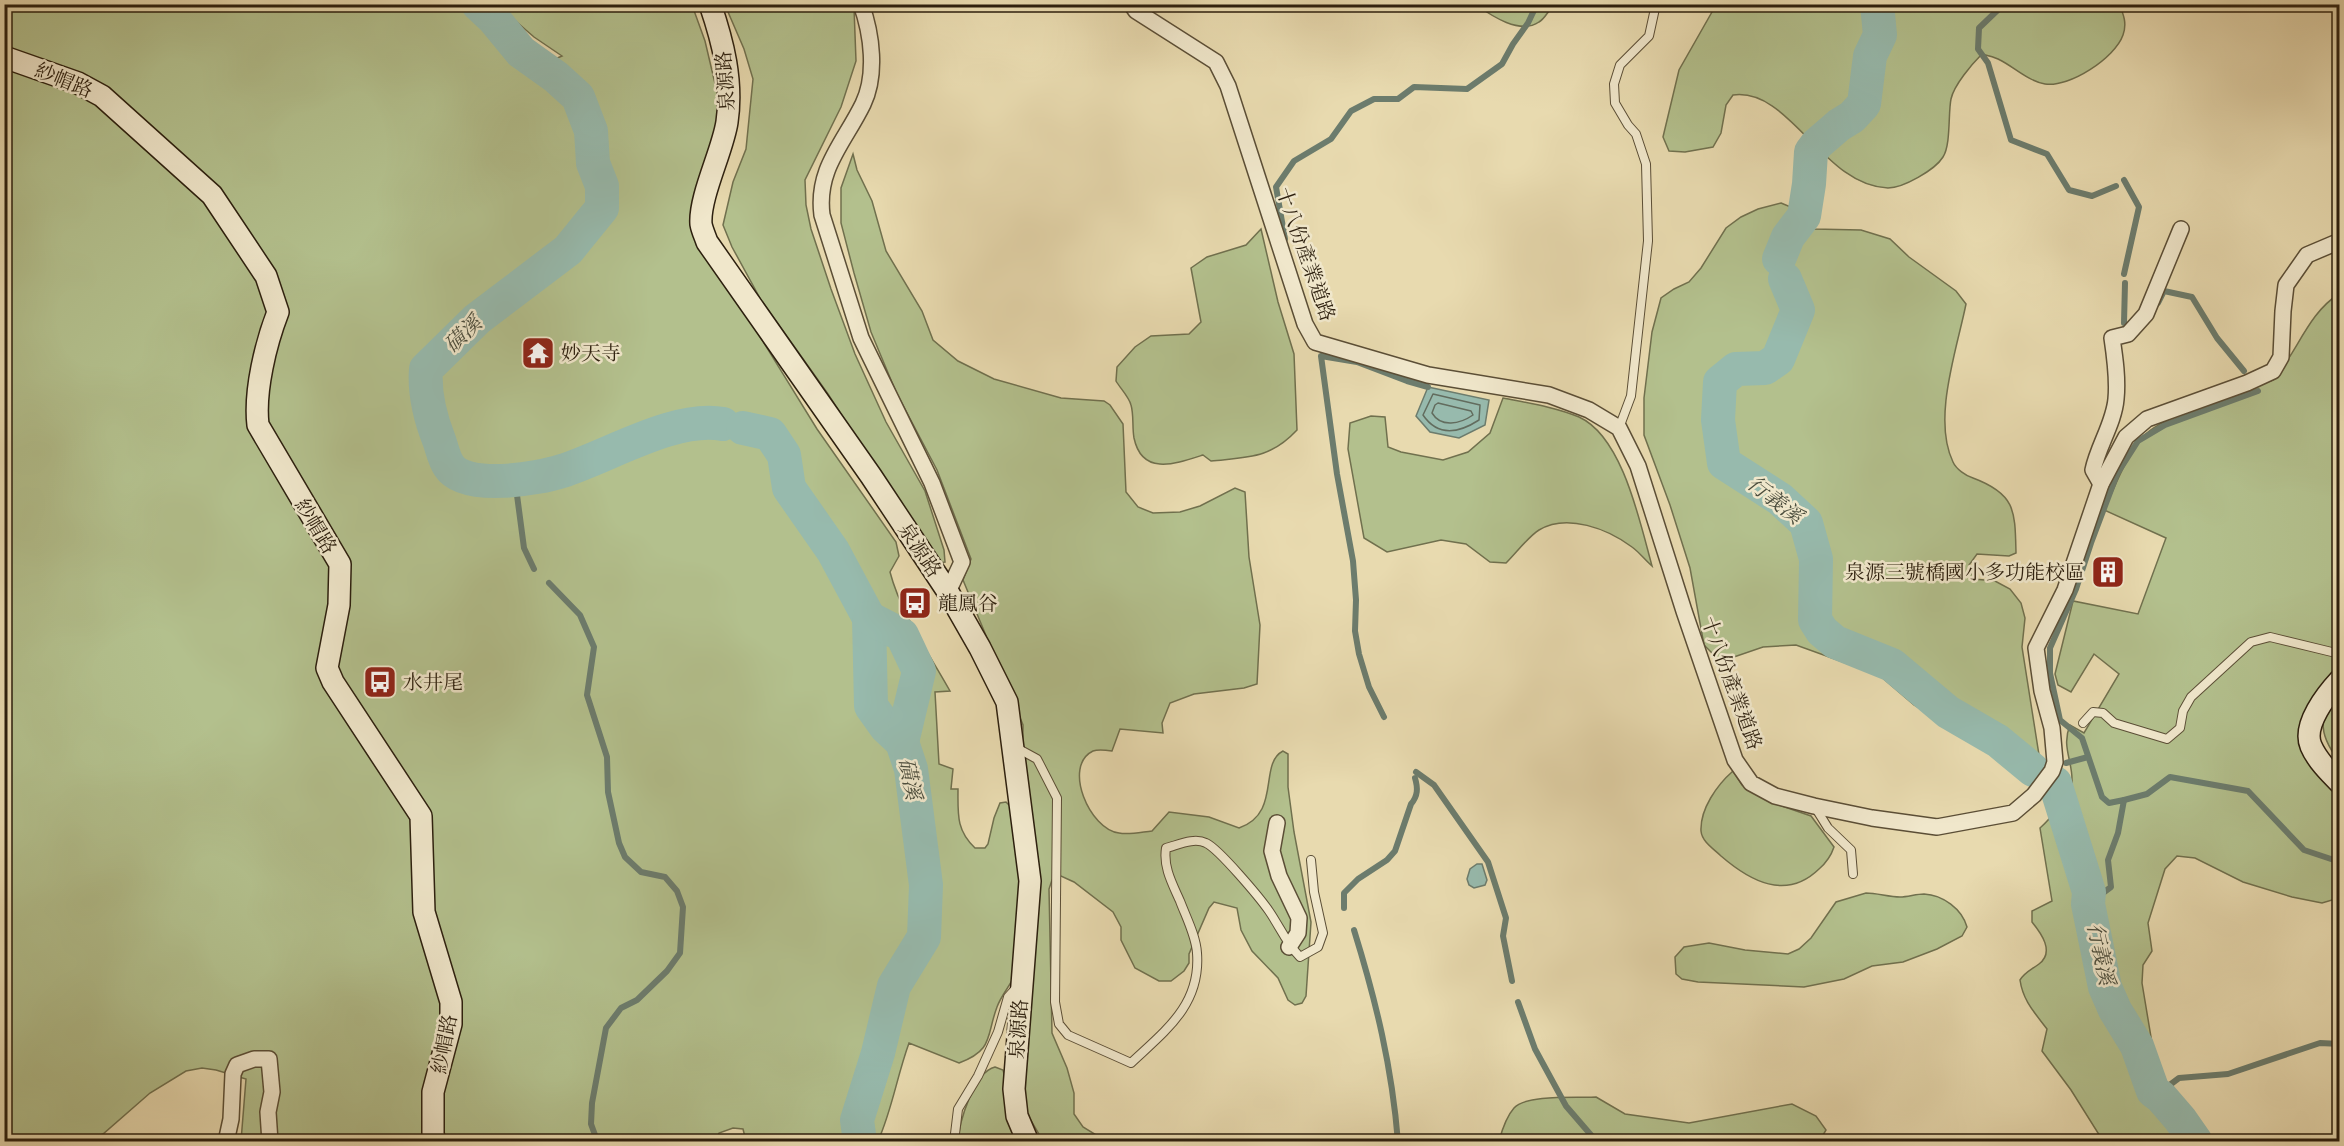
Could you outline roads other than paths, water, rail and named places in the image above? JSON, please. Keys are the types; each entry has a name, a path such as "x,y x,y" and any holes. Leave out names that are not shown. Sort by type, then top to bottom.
{"street":[{"name":"泉源路","path":"710,4 724,47 729,101 727,124 701,224 707,242 871,476 948,592 1007,702 1030,881 1014,1089 1017,1116 1028,1142"},
{"path":"861,4 866,17 873,73 864,103 828,164 820,198 822,215 861,338 932,483 962,562 948,592"},
{"name":"十八份產業道路","path":"1131,4 1136,11 1216,62 1228,86 1305,324 1315,342 1428,375 1549,395 1589,410 1619,428 1638,466 1735,760 1751,783 1775,796 1872,818 1937,827 2013,813 2034,795 2052,771 2055,762 2052,728 2036,648 2065,590 2101,484 2126,438 2147,420 2247,383 2272,371 2281,357 2286,285 2307,255 2340,241"},
{"name":"紗帽路","path":"4,57 78,83 102,96 212,195 266,276 278,312 271,330 256,407 258,425 340,564 339,605 327,668 333,682 421,816 424,912 452,1002 451,1024 433,1092 435,1142"},
{"path":"2101,484 2093,470 2098,449 2106,433 2116,400 2116,365 2112,338 2127,334 2146,314 2181,229"},
{"path":"2340,680 2323,698 2312,721 2310,744 2320,762 2340,783"},
{"path":"1277,823 1272,851 1279,876 1299,918 1298,933 1289,947"},
{"path":"226,1142 231,1119 233,1074 237,1065 254,1059 269,1059 272,1092 268,1112 270,1142"}],"lane":[{"path":"1619,428 1631,396 1648,241 1646,164 1636,134 1615,103 1614,84 1620,65 1649,36 1656,4"},
{"path":"2083,723 2093,712 2103,713 2114,723 2167,739 2180,728 2183,711 2192,697 2251,642 2270,637 2340,654"},
{"path":"1011,745 1037,759 1057,798 1055,1002 1059,1024 1068,1035 1131,1063 1184,1010 1196,981 1197,951 1164,860 1166,848 1191,841 1207,843 1269,910 1289,947 1300,957 1318,947 1323,933 1314,892 1311,860"},
{"path":"1814,806 1828,828 1851,850 1853,874"},
{"path":"954,1142 958,1109 986,1059 998,1032 1008,997 1021,981"}],"water":[{"path":"1428,387 1489,400 1485,425 1459,438 1430,432 1416,416"},
{"path":"1477,864 1482,864 1487,880 1485,885 1474,888 1469,885 1467,879 1470,869"}],"waterway":[{"name":"磺溪","path":"478,4 493,18 521,52 556,77 578,97 591,131 593,163 602,186 602,208 568,250 477,319 426,369 428,405 447,463 457,474 470,478 485,481 520,480 562,471 642,438 684,425 723,424"},
{"path":"1285,239 1276,187 1294,161 1331,139 1351,111 1374,99 1398,99 1414,87 1467,89 1502,64 1537,4"},
{"name":"行義溪","path":"1779,259 1788,237 1804,216 1811,152 1817,144 1852,117 1864,104 1870,56 1880,35 1877,4"},
{"path":"2004,4 1979,28 1978,49 1988,63 2011,140 2047,154 2069,190 2092,196 2116,186"},
{"path":"2124,180 2139,207 2124,274"},
{"name":"行義溪","path":"1785,279 1798,310 1778,359 1765,368 1736,369 1720,382 1718,420 1724,463 1780,499 1806,523 1816,559 1815,620 1822,631 1835,642 1892,665 1948,712 1998,741 2033,770"},
{"path":"2124,323 2125,283"},
{"path":"2158,303 2164,291 2192,297 2217,338 2244,371"},
{"path":"1384,717 1369,687 1359,654 1355,631 1356,600 1353,561 1337,474 1321,356 1357,362 1428,387"},
{"path":"2088,904 2111,887 2108,860 2118,833 2124,800 2109,803 2102,797 2082,738 2060,720 2050,673 2050,648 2076,589 2117,474 2138,441 2165,425 2258,391"},
{"name":"磺溪","path":"743,428 770,434 784,455 789,488 833,551 869,618 871,706 886,727 902,742 911,769 926,885 924,937 894,986 878,1053 857,1120 860,1142"},
{"path":"515,480 524,548 534,569"},
{"path":"549,583 580,615 594,647 587,695 607,757 608,792 619,843 625,857 641,872 665,877 677,891 683,907 680,953 667,971 637,1000 621,1008 606,1028 592,1103 591,1124 595,1135 602,1142"},
{"path":"869,618 902,635 919,671 902,742"},
{"path":"2066,763 2088,757"},
{"path":"1416,772 1434,785 1488,862 1506,918 1503,936 1512,981"},
{"path":"2124,800 2147,794 2170,777 2248,791 2304,850 2340,862"},
{"path":"1344,908 1344,893 1358,879 1387,860 1395,851 1416,795 1415,778"},
{"name":"行義溪","path":"2055,783 2089,892 2088,904 2105,987 2115,1010 2137,1046 2153,1091 2180,1119 2196,1142"},
{"path":"1354,930 1382,1034 1392,1087 1398,1142"},
{"path":"1518,1002 1535,1049 1566,1106 1597,1142"},
{"path":"2161,1097 2179,1078 2228,1074 2320,1043 2340,1044"}],"place":[{"name":"妙天寺","path":"538,353"},
{"name":"泉源三號橋國小多功能校區","path":"2108,572"},
{"name":"龍鳳谷","path":"915,603"},
{"name":"水井尾","path":"380,682"}]}
